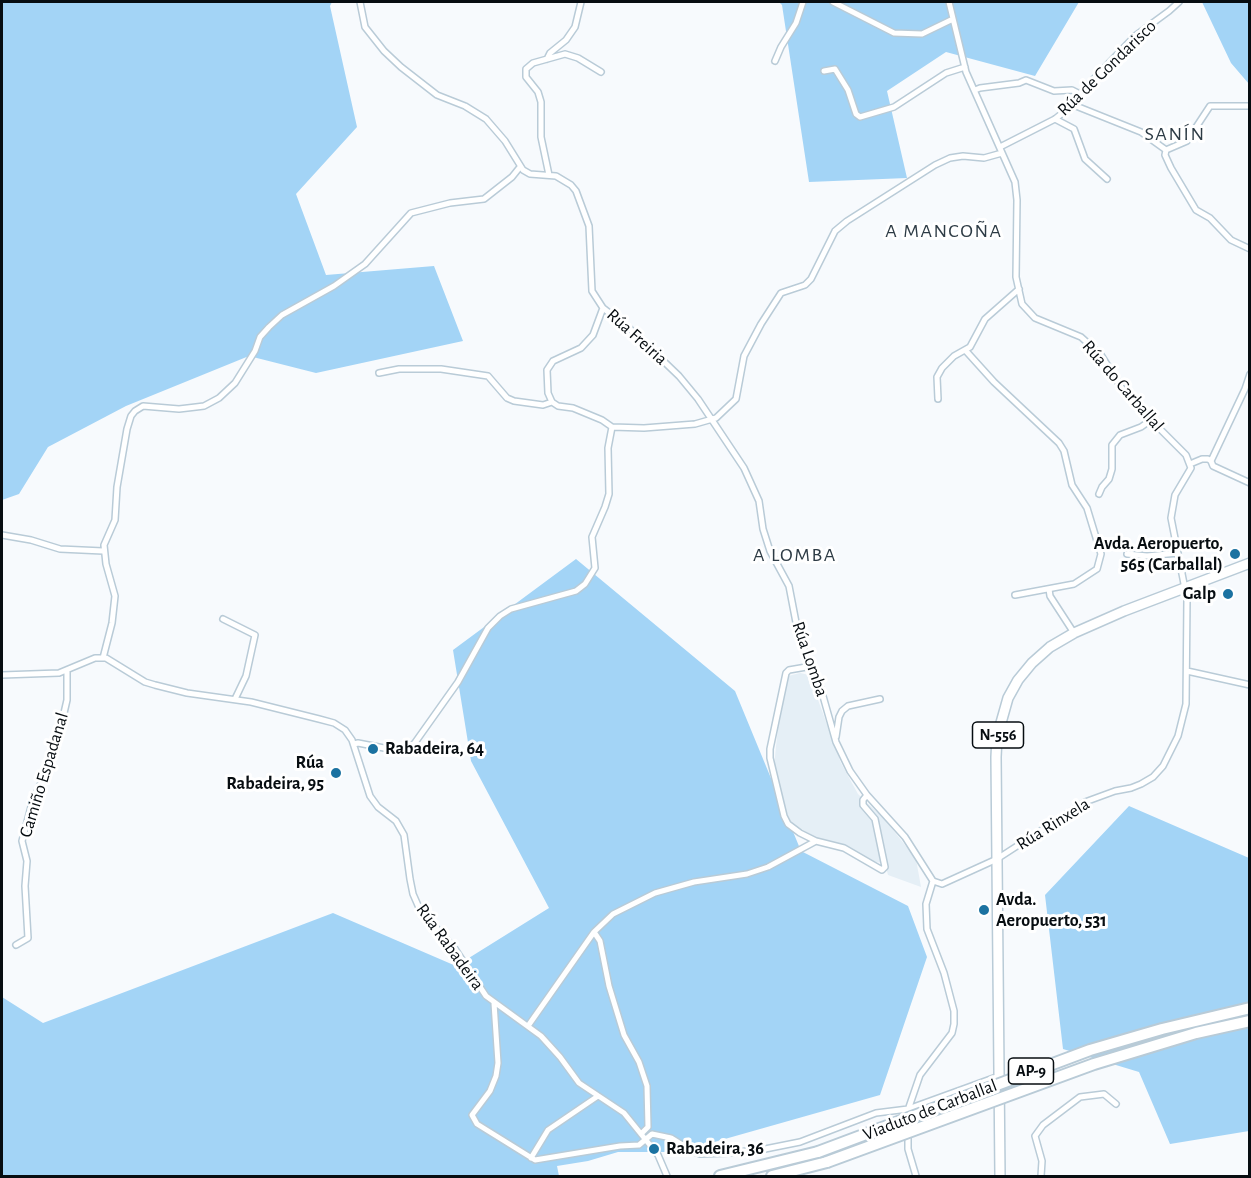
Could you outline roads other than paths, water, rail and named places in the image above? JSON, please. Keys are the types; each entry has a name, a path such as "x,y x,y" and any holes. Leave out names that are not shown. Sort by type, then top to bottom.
{"highway":[{"name":"Viaduto de Carballal","path":"720,1176 818,1152 1090,1050 1162,1029 1250,1008"},
{"name":"Viaduto de Carballal","path":"772,1176 827,1162 1094,1064 1196,1033 1250,1021"}],"main road":[{"name":"N-556","path":"1000,1176 996,757 997,737 1004,710 1013,689 1032,663 1050,647 1074,633 1250,563"}],"street":[{"path":"2,675 50,674 67,670 95,658 103,658 112,623 115,596 104,545 115,520 117,487 127,429 135,411 143,406 179,409 204,406 219,398 235,383 255,351 260,337 269,327 282,315 334,286 365,264 411,213 450,203 484,199 512,177 520,167 505,141 486,119 465,106 437,95 384,51 365,27 360,2"},
{"path":"547,59 575,27 580,2"},
{"path":"775,62 781,47 796,23 803,2"},
{"path":"833,2 894,33 922,34 953,19"},
{"name":"Rúa do Carballal","path":"949,2 965,67 1015,182 1017,277 1022,304 1035,318 1081,337 1101,355 1123,390 1186,455 1190,464"},
{"name":"Rúa de Gondarisco","path":"712,419 736,399 744,356 754,334 781,292 805,285 811,279 835,231 935,165 963,156 984,158 1055,119 1135,36 1179,2"},
{"path":"549,175 541,136 541,102 538,92 525,74 529,65 565,54 601,72"},
{"path":"824,71 835,69 848,90 856,114 860,117 894,107 946,73 965,67"},
{"path":"975,90 1026,80 1054,91 1075,90 1080,94"},
{"path":"1071,104 1141,132 1166,150"},
{"path":"1166,150 1187,141 1210,106 1250,106"},
{"path":"1055,119 1074,129 1084,159 1107,178"},
{"path":"1166,150 1171,168 1196,210 1210,218 1231,240 1250,249"},
{"name":"Rúa Freiria","path":"520,167 530,174 556,176 571,185 582,204 589,226 592,248 591,285 597,299 603,308 630,329 679,376 699,399 712,419"},
{"path":"938,399 937,377 942,368 954,356 970,347 985,319 1019,289"},
{"path":"552,402 548,393 547,370 553,361 581,348 593,334 603,308"},
{"path":"966,351 994,382 1059,443 1064,451 1075,492 1087,508 1101,555 1097,569 1074,584 1016,595"},
{"path":"379,373 399,369 441,369 488,376 507,398 514,401 543,405 552,402 602,420 612,427 644,428 712,419"},
{"path":"1211,461 1250,374"},
{"name":"Rúa Lomba","path":"712,419 753,484 770,551 789,586 799,638 821,688 836,742 850,771 867,795 905,837 935,882"},
{"path":"1100,494 1112,469 1112,445 1120,435 1141,427 1150,420"},
{"path":"354,744 399,748 414,744 458,682 488,628 500,616 511,609 576,591 585,585 595,568 592,537 606,507 609,494 608,448 612,427"},
{"path":"1186,587 1171,518 1175,495 1188,474 1190,464 1202,459 1211,461"},
{"path":"1211,461 1213,466 1250,483"},
{"path":"2,535 31,540 60,549 104,551"},
{"path":"1127,554 1148,556 1178,553"},
{"name":"Rúa Rinxela","path":"935,882 942,884 997,859 1085,802 1114,791 1131,788 1153,777 1163,766 1178,736 1186,704 1186,587"},
{"path":"1049,589 1050,596 1074,633"},
{"path":"223,619 255,635 246,675 235,699"},
{"name":"Rúa Rabadeira","path":"103,658 112,661 145,682 187,693 235,699 334,723 350,734 370,796 378,807 396,821 404,835 413,894 420,910 455,949 480,988 494,1003 528,1026 550,1046 576,1080 624,1113 658,1155 666,1176"},
{"path":"812,666 789,670 786,673 770,749 770,758 784,816 788,824 800,833 816,841 844,848 882,870 885,867 875,819 863,804 867,795"},
{"name":"Camiño Espadanal","path":"16,945 28,938 25,886 27,861 22,842 32,804 55,752 67,700 67,670"},
{"path":"1187,671 1250,685"},
{"path":"836,742 842,711 848,706 880,699"},
{"path":"528,1026 594,932 613,915 655,893 694,882 747,874 768,867 816,841"},
{"path":"916,1176 908,1149 908,1109 920,1075 952,1033 954,1024 954,1011 944,973 927,929 926,904 935,882"},
{"path":"594,932 600,941 609,986 624,1035 639,1062 647,1086 648,1127 641,1134"},
{"path":"494,1003 498,1063 496,1076 490,1091 472,1115 477,1124 535,1160 639,1145 652,1134 662,1134 700,1154 738,1152 800,1142 876,1113 908,1109 999,1076"},
{"path":"1041,1176 1042,1161 1035,1136 1043,1125 1080,1097 1104,1094 1116,1104"},
{"path":"531,1158 548,1130 598,1096"}],"place":[{"name":"Avda. Aeropuerto, 565 (Carballal)","path":"1235,554"},
{"name":"Galp","path":"1228,594"},
{"name":"Rabadeira, 64","path":"373,749"},
{"name":"Rúa Rabadeira, 95","path":"336,773"},
{"name":"Avda. Aeropuerto, 531","path":"984,910"},
{"name":"Rabadeira, 36","path":"654,1149"}],"district":[{"name":"SANÍN","path":"1175,134"},
{"name":"A MANCOÑA","path":"944,231"},
{"name":"A LOMBA","path":"795,555"}]}
